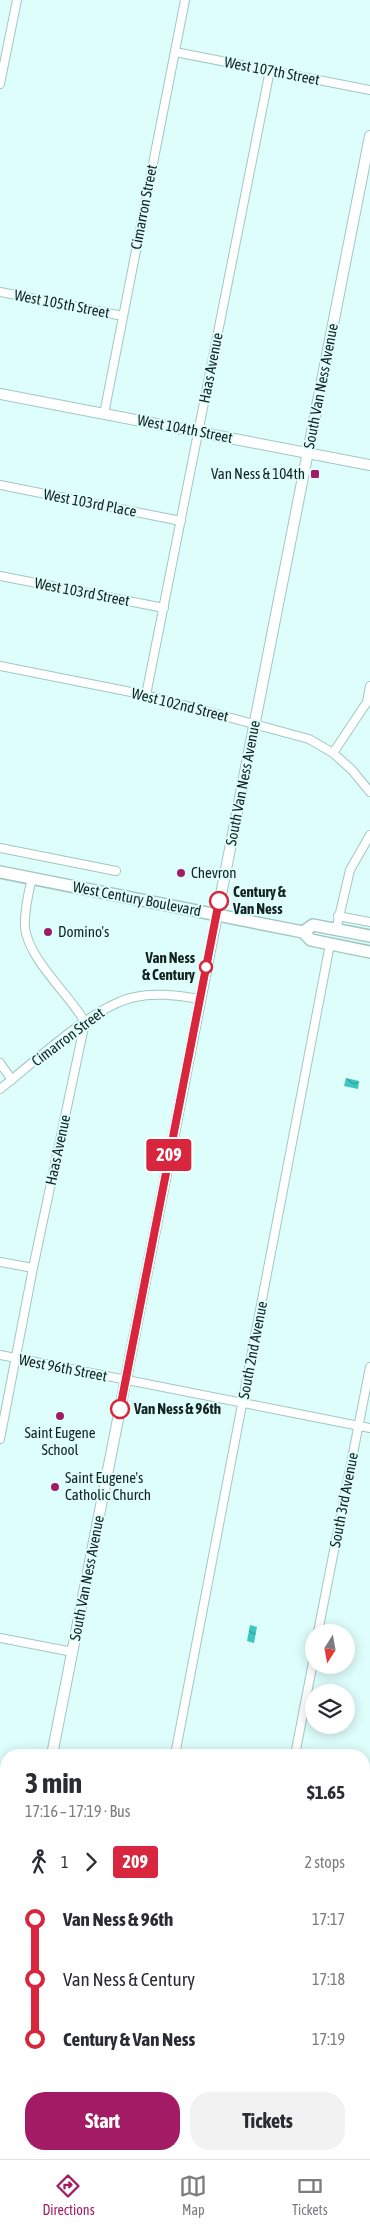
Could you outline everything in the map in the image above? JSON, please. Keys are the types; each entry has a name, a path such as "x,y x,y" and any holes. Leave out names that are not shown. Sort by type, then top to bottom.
{"main road":[{"name":"West Century Boulevard","path":"0,872 303,932 310,940 370,952"},
{"name":"West Century Boulevard","path":"303,932 313,925 370,936"}],"street":[{"path":"0,84 17,0"},
{"name":"Cimarron Street","path":"104,414 185,0"},
{"name":"West 107th Street","path":"175,52 370,90"},
{"name":"Haas Avenue","path":"146,695 270,70"},
{"name":"South Van Ness Avenue","path":"53,1749 370,136"},
{"name":"West 105th Street","path":"0,292 123,316"},
{"name":"West 104th Street","path":"0,394 370,465"},
{"name":"West 103rd Place","path":"0,485 181,521"},
{"name":"West 103rd Street","path":"0,576 164,608"},
{"name":"West 102nd Street","path":"0,666 146,695 309,739 333,753 352,770 370,792"},
{"path":"333,753 367,702 370,686"},
{"path":"336,930 350,870 370,834"},
{"name":"West Century Boulevard","path":"0,848 116,871"},
{"path":"32,878 25,926 28,938 38,958 85,1022"},
{"path":"338,916 370,922"},
{"name":"South 2nd Avenue","path":"176,1749 330,944"},
{"name":"Cimarron Street","path":"0,1089 104,1009 137,996 157,994 200,998"},
{"name":"Haas Avenue","path":"0,1439 33,1268 85,1022"},
{"path":"0,1063 12,1080"},
{"path":"0,1262 33,1268"},
{"name":"West 96th Street","path":"0,1355 370,1428"},
{"name":"South 3rd Avenue","path":"320,1624 370,1368"},
{"path":"0,1638 73,1652"},
{"path":"296,1749 311,1674"}],"water":[{"path":"346,1078 359,1081 358,1089 344,1086"},
{"path":"250,1625 257,1627 254,1643 247,1641"}],"bus line":[{"name":"209","path":"120,1409 219,901"}],"place":[{"name":"Van Ness & 104th","path":"315,474"},
{"name":"Chevron","path":"181,873"},
{"name":"Century & Van Ness","path":"219,901"},
{"name":"Domino's","path":"48,932"},
{"name":"Van Ness & Century","path":"206,967"},
{"name":"Van Ness & 96th","path":"120,1409"},
{"name":"Saint Eugene School","path":"60,1416"},
{"name":"Saint Eugene's Catholic Church","path":"55,1487"}]}
